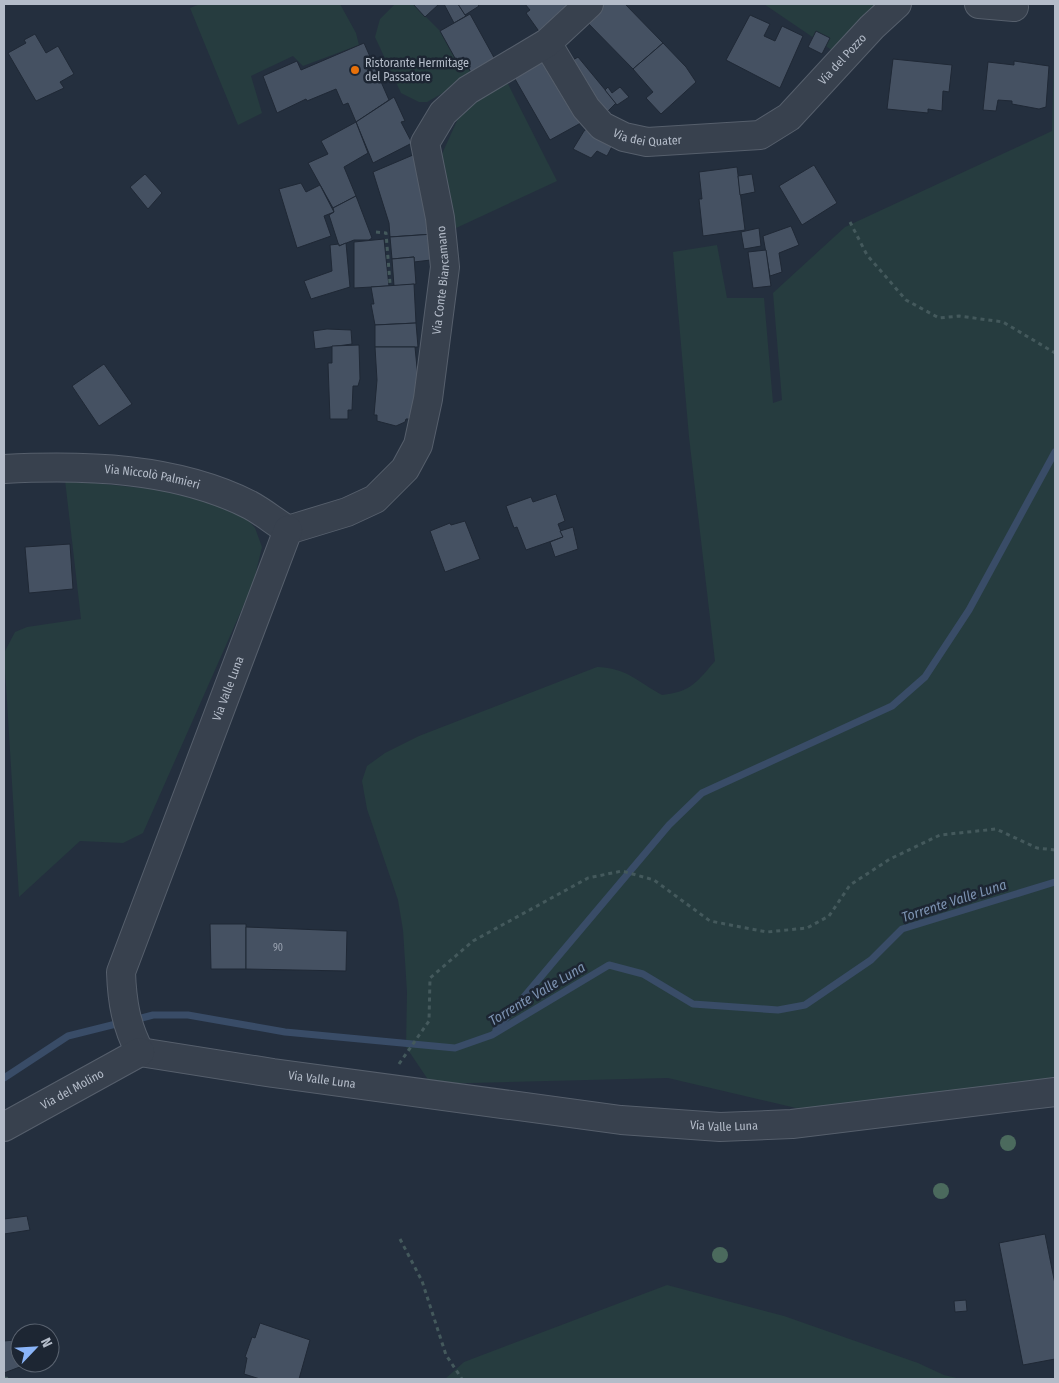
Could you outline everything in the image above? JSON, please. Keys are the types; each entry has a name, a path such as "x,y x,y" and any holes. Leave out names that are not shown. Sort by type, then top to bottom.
{"street":[{"name":"Via Conte Biancamano","path":"288,530 347,512 375,499 405,469 418,445 428,398 445,267 440,218 425,142 442,113 468,90 547,43 589,4"},
{"name":"Via del Pozzo","path":"789,116 872,26 897,4"},
{"path":"979,4 1014,7"},
{"name":"Via dei Quater","path":"547,43 586,108 602,126 624,138 647,142 760,135 789,116"},
{"name":"Via Niccolò Palmieri","path":"4,469 58,466 154,474 204,487 250,505 288,530"},
{"name":"Via Valle Luna","path":"288,530 121,972 122,999 135,1043 273,1073 621,1120 720,1127 792,1124 1055,1092"},
{"name":"Via del Molino","path":"4,1127 135,1043"}],"path":[{"path":"850,222 868,255 906,300 939,318 959,316 1003,322 1055,353"},
{"path":"376,232 386,233 390,283"},
{"path":"390,1064 399,1064 429,1021 430,978 474,941 588,878 622,870 654,880 710,921 767,932 807,928 829,916 850,885 890,859 940,835 996,829 1037,848 1055,850"},
{"path":"400,1239 422,1281 446,1355 462,1379"},
{"path":"4,1378 11,1379"}],"green space":[{"path":"200,4 340,4 356,33 359,45 303,66 293,56 251,76 262,113 238,125 190,8"},
{"path":"395,4 413,4 440,31 461,69 467,65 473,76 427,102 419,102 401,93 375,37 380,19"},
{"path":"764,4 880,4 833,51"},
{"path":"1055,16 1055,1080 851,1107 796,1108 668,1078 431,1084 406,1047 407,992 403,930 398,900 367,809 362,781 367,766 385,753 419,736 597,667 616,670 632,676 662,695 672,694 687,688 703,675 715,661 689,437 673,252 717,245 727,298 764,298 773,403 782,400 773,293 845,227 1052,131"},
{"path":"504,76 557,181 454,229 437,165 465,103"},
{"path":"65,480 161,490 240,511 255,528 262,547 253,584 143,833 123,843 80,841 19,897 4,653 15,632 27,627 81,619"},
{"path":"667,1285 784,1316 918,1363 944,1375 961,1379 445,1379 464,1362"}],"building":[{"path":"413,4 439,4 425,17"},
{"path":"444,4 458,4 466,16 454,23"},
{"path":"458,4 477,4 479,6 465,15"},
{"path":"525,4 583,4 543,37 526,13 530,10"},
{"path":"596,4 625,4 663,43 633,69 582,17"},
{"path":"470,14 497,63 473,76 467,65 461,69 440,31"},
{"path":"750,15 770,24 764,36 775,41 782,26 803,36 780,88 726,60"},
{"path":"816,31 830,38 822,54 808,47"},
{"path":"35,34 46,53 58,46 74,74 60,82 64,88 36,101 8,53 26,43 24,40"},
{"path":"364,43 389,100 356,122 348,103 343,105 336,89 307,101 306,99 277,113 263,76 297,61 301,70"},
{"path":"663,43 686,67 696,82 661,114 646,98 653,92 633,69"},
{"path":"549,50 588,119 550,140 511,72"},
{"path":"578,57 616,103 608,111 597,115 565,65"},
{"path":"893,59 952,65 949,92 943,91 942,111 928,109 928,113 887,109"},
{"path":"1014,61 1049,66 1046,107 1039,109 1012,104 1012,101 998,100 996,111 983,110 988,62 1014,65"},
{"path":"608,87 612,93 620,87 629,97 617,105 605,90"},
{"path":"394,97 405,121 401,122 412,143 373,163 356,122"},
{"path":"356,122 368,153 344,167 356,196 333,208 308,163 328,154 321,141"},
{"path":"594,123 617,137 607,156 597,151 591,158 573,149 584,131"},
{"path":"413,155 431,215 434,234 390,237 389,223 373,172"},
{"path":"814,165 837,203 802,225 779,186"},
{"path":"737,167 745,230 703,236 699,199 702,199 699,172"},
{"path":"145,174 162,193 148,209 130,187"},
{"path":"752,174 755,192 740,195 738,176"},
{"path":"301,183 306,192 320,185 334,212 324,216 331,236 297,248 279,189"},
{"path":"356,196 372,238 369,240 354,240 339,246 329,215 334,212 333,208"},
{"path":"791,226 799,245 779,253 782,272 770,276 763,236"},
{"path":"759,228 761,246 744,249 741,232"},
{"path":"434,234 439,259 414,262 414,257 392,259 390,237"},
{"path":"384,239 389,286 354,288 354,242"},
{"path":"346,243 350,287 311,299 304,281 332,271 330,245 339,244 339,246"},
{"path":"766,250 771,286 753,288 748,252"},
{"path":"414,257 416,284 394,286 392,259"},
{"path":"414,284 416,323 375,325 371,304 374,304 371,287"},
{"path":"416,323 418,347 375,347 375,325"},
{"path":"327,329 351,330 352,344 315,349 313,331"},
{"path":"359,345 360,379 358,386 353,386 352,410 348,410 348,419 330,419 328,363 332,363 332,346"},
{"path":"375,347 415,347 418,378 414,419 406,419 405,422 396,426 377,421 377,415 374,415 377,380"},
{"path":"104,364 132,404 99,426 72,386"},
{"path":"556,494 565,521 558,524 563,537 526,550 517,527 514,528 506,506 531,497 533,502"},
{"path":"465,521 480,559 445,572 430,531 450,523 451,525"},
{"path":"573,527 578,549 555,557 550,542 563,537 560,531"},
{"path":"70,544 73,589 29,593 25,547"},
{"path":"210,924 246,924 246,969 211,969"},
{"path":"246,927 347,931 346,971 246,969"},
{"path":"27,1216 30,1230 4,1234 4,1219"},
{"path":"1045,1234 1055,1284 1055,1359 1023,1365 999,1243"},
{"path":"966,1300 967,1311 955,1312 954,1301"},
{"path":"260,1323 310,1340 299,1379 260,1379 244,1374 247,1358 245,1357 252,1337 255,1338"},
{"path":"10,1340 10,1371 4,1373 4,1341"}],"waterway":[{"path":"496,1030 669,825 702,793 892,706 925,677 969,610 1055,452"},
{"name":"Torrente Valle Luna","path":"134,1020 153,1015 188,1015 285,1032 455,1048 492,1035 609,965 643,974 693,1004 778,1010 805,1005 871,960 902,929 1055,882"},
{"name":"Torrente Valle Luna","path":"4,1078 68,1036 124,1022"}],"place":[{"name":"Ristorante Hermitage del Passatore","path":"355,70"}]}
